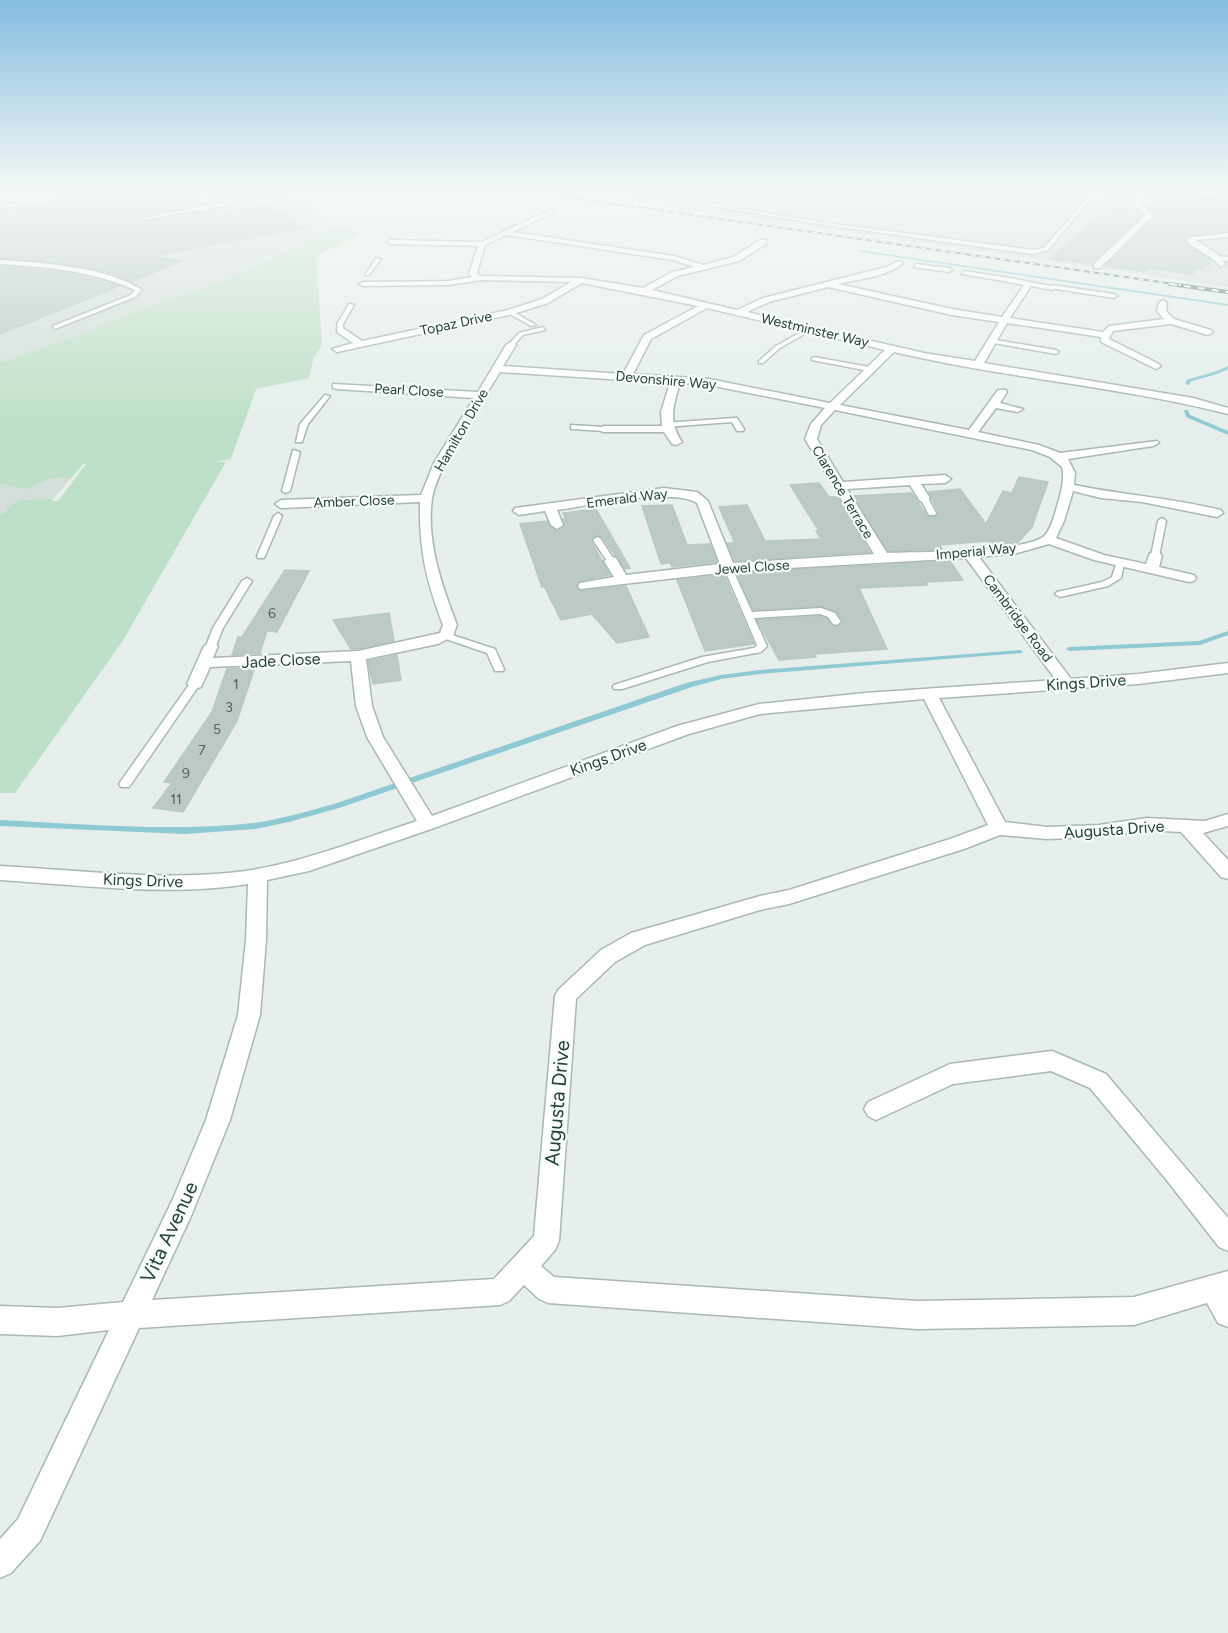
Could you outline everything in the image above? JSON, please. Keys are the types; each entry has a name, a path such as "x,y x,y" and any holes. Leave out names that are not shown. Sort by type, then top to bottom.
{"street":[{"path":"475,267 473,273 477,278"},
{"path":"644,291 675,274 701,267"},
{"path":"738,313 766,300 892,267"},
{"name":"Westminster Way","path":"367,274 359,291 477,278 581,280 644,291 892,349 977,366 1193,401 1228,403"},
{"name":"Topaz Drive","path":"337,349 510,312 545,301 581,280"},
{"path":"1010,280 1052,286"},
{"path":"977,366 1003,320 1029,283"},
{"path":"830,285 952,312 1105,335"},
{"path":"1163,303 1161,311 1171,321"},
{"path":"627,376 647,337 707,305"},
{"path":"1156,366 1104,340 1109,329 1171,321 1208,332"},
{"path":"340,330 361,344"},
{"name":"Hamilton Drive","path":"446,636 450,625 435,585 426,539 426,498 440,463 511,345"},
{"name":"Clarence Terrace","path":"883,558 811,439 816,424 869,369 892,349"},
{"path":"1115,357 1132,354"},
{"name":"Devonshire Way","path":"497,369 676,379 740,387 832,407"},
{"path":"676,379 665,417 666,427 676,442"},
{"name":"Pearl Close","path":"327,396 341,382 481,394"},
{"path":"971,435 1002,392"},
{"name":"Westminster Way","path":"1193,401 1228,411"},
{"path":"994,405 1018,409"},
{"path":"832,407 1035,447 1059,457 1071,473 1069,487 1048,539 1076,551 1120,564 1154,563 1190,578"},
{"path":"603,429 666,427"},
{"path":"1118,437 1131,446"},
{"path":"1059,457 1153,443"},
{"path":"838,486 945,479"},
{"path":"913,481 924,498"},
{"path":"1069,487 1187,501 1217,513"},
{"name":"Emerald Way","path":"519,511 664,492 693,495 702,501 728,568"},
{"name":"Amber Close","path":"282,504 426,498"},
{"path":"550,508 556,525"},
{"name":"Imperial Way","path":"883,558 1012,549 1036,545 1048,539"},
{"name":"Cambridge Road","path":"969,553 1066,683"},
{"name":"Jewel Close","path":"585,586 621,579 728,568 883,558"},
{"path":"611,561 621,579"},
{"path":"428,824 375,736 364,706 358,656 433,641 446,636"},
{"path":"195,684 211,646"},
{"name":"Jade Close","path":"204,663 358,656"},
{"name":"Kings Drive","path":"0,873 149,882 228,880 258,875 302,866 428,824 719,718 778,706 1138,679 1228,668"},
{"path":"929,693 999,828"},
{"name":"Augusta Drive","path":"0,1320 57,1322 129,1315 500,1292 546,1241 566,996 608,956 638,939 760,903 789,897 957,844 999,828 1047,833 1100,831 1147,824 1205,827 1228,820"},
{"path":"1186,826 1228,872"},
{"name":"Vita Avenue","path":"0,1562 29,1530 182,1207 218,1120 249,1015 256,940 258,875"},
{"path":"876,1109 950,1074 1052,1061 1098,1081 1228,1238"},
{"path":"523,1267 548,1290 916,1315 1134,1311 1220,1286 1228,1313"}],"lane":[{"path":"48,267 120,281 138,290 133,296 55,327"},
{"path":"367,274 372,267"},
{"path":"926,267 950,270"},
{"path":"964,273 1010,280"},
{"path":"1052,286 1114,296"},
{"path":"340,330 340,324 351,305"},
{"path":"510,312 532,325"},
{"path":"511,345 521,334 543,328"},
{"path":"761,362 778,347 810,329"},
{"path":"990,341 1056,352"},
{"path":"814,359 869,369"},
{"path":"298,440 304,424 327,396"},
{"path":"666,427 734,420 741,429"},
{"path":"574,427 603,429"},
{"path":"261,556 282,504 296,452"},
{"path":"924,498 932,513"},
{"path":"1154,563 1162,521"},
{"path":"597,540 611,561"},
{"path":"1060,594 1105,584 1116,578 1120,564"},
{"path":"618,687 706,659 757,650 762,646 728,568"},
{"path":"211,646 218,628 247,581"},
{"path":"748,615 821,611 832,615 836,622"},
{"path":"446,636 491,651 499,669"},
{"path":"125,784 195,684"}],"shaded area":[{"path":"0,267 254,267 195,292 166,299 0,370"},
{"path":"1091,267 1228,267 1228,287"},
{"path":"85,462 0,563 0,484 10,486"}],"green space":[{"path":"254,267 317,267 322,345 314,357 309,378 256,389 231,459 215,462 226,462 122,642 15,793 0,793 0,515 7,512 6,508 21,500 53,499 52,501 58,501 86,464 84,463 71,478 52,478 25,489 0,484 0,363 87,332 166,299 195,292"}],"building":[{"path":"0,267 69,273 120,286 0,334"},
{"path":"84,267 167,267 131,282 111,273"},
{"path":"1113,267 1204,267 1195,268 1193,274 1147,268 1146,272"},
{"path":"1019,477 1048,482 1032,527 1017,543 992,546 988,541 939,545 942,549 888,551 854,496 912,493 927,516 935,517 938,512 929,492 960,489 986,524 1003,491 1012,493"},
{"path":"819,483 829,497 837,497 870,552 734,561 727,543 735,543 719,507 747,505 765,541 821,539 816,531 819,531 790,485"},
{"path":"672,505 687,545 710,544 717,562 672,567 670,563 661,564 642,506"},
{"path":"596,509 630,568 625,569 602,537 596,535 591,541 610,575 580,581 576,587 580,591 626,586 649,637 617,643 592,614 561,620 544,586 542,587 520,524 547,521 550,527 558,531 565,526 563,519 566,519 563,513"},
{"path":"950,561 963,580 926,582 927,585 859,588 887,649 814,654 816,657 779,660 757,620 820,616 835,627 843,621 836,611 821,606 753,610 737,573"},
{"path":"285,570 309,571 277,632 267,631 260,653 232,655 238,637 242,637"},
{"path":"724,575 754,644 705,651 677,580"},
{"path":"389,613 394,641 358,649 351,649 333,620"},
{"path":"397,655 401,680 373,684 368,661"},
{"path":"255,667 237,721 183,812 153,808 172,783 164,782 212,712 227,669"}],"waterway":[{"path":"971,267 1228,305"},
{"path":"1188,384 1188,381 1228,367"},
{"path":"1186,411 1188,416 1228,433"},
{"path":"1069,649 1200,643 1228,633"},
{"path":"0,823 185,831 255,826 336,806 689,685 721,677 1020,652"}],"railway":[{"path":"1057,267 1181,285"},
{"path":"1170,284 1228,292"}]}
